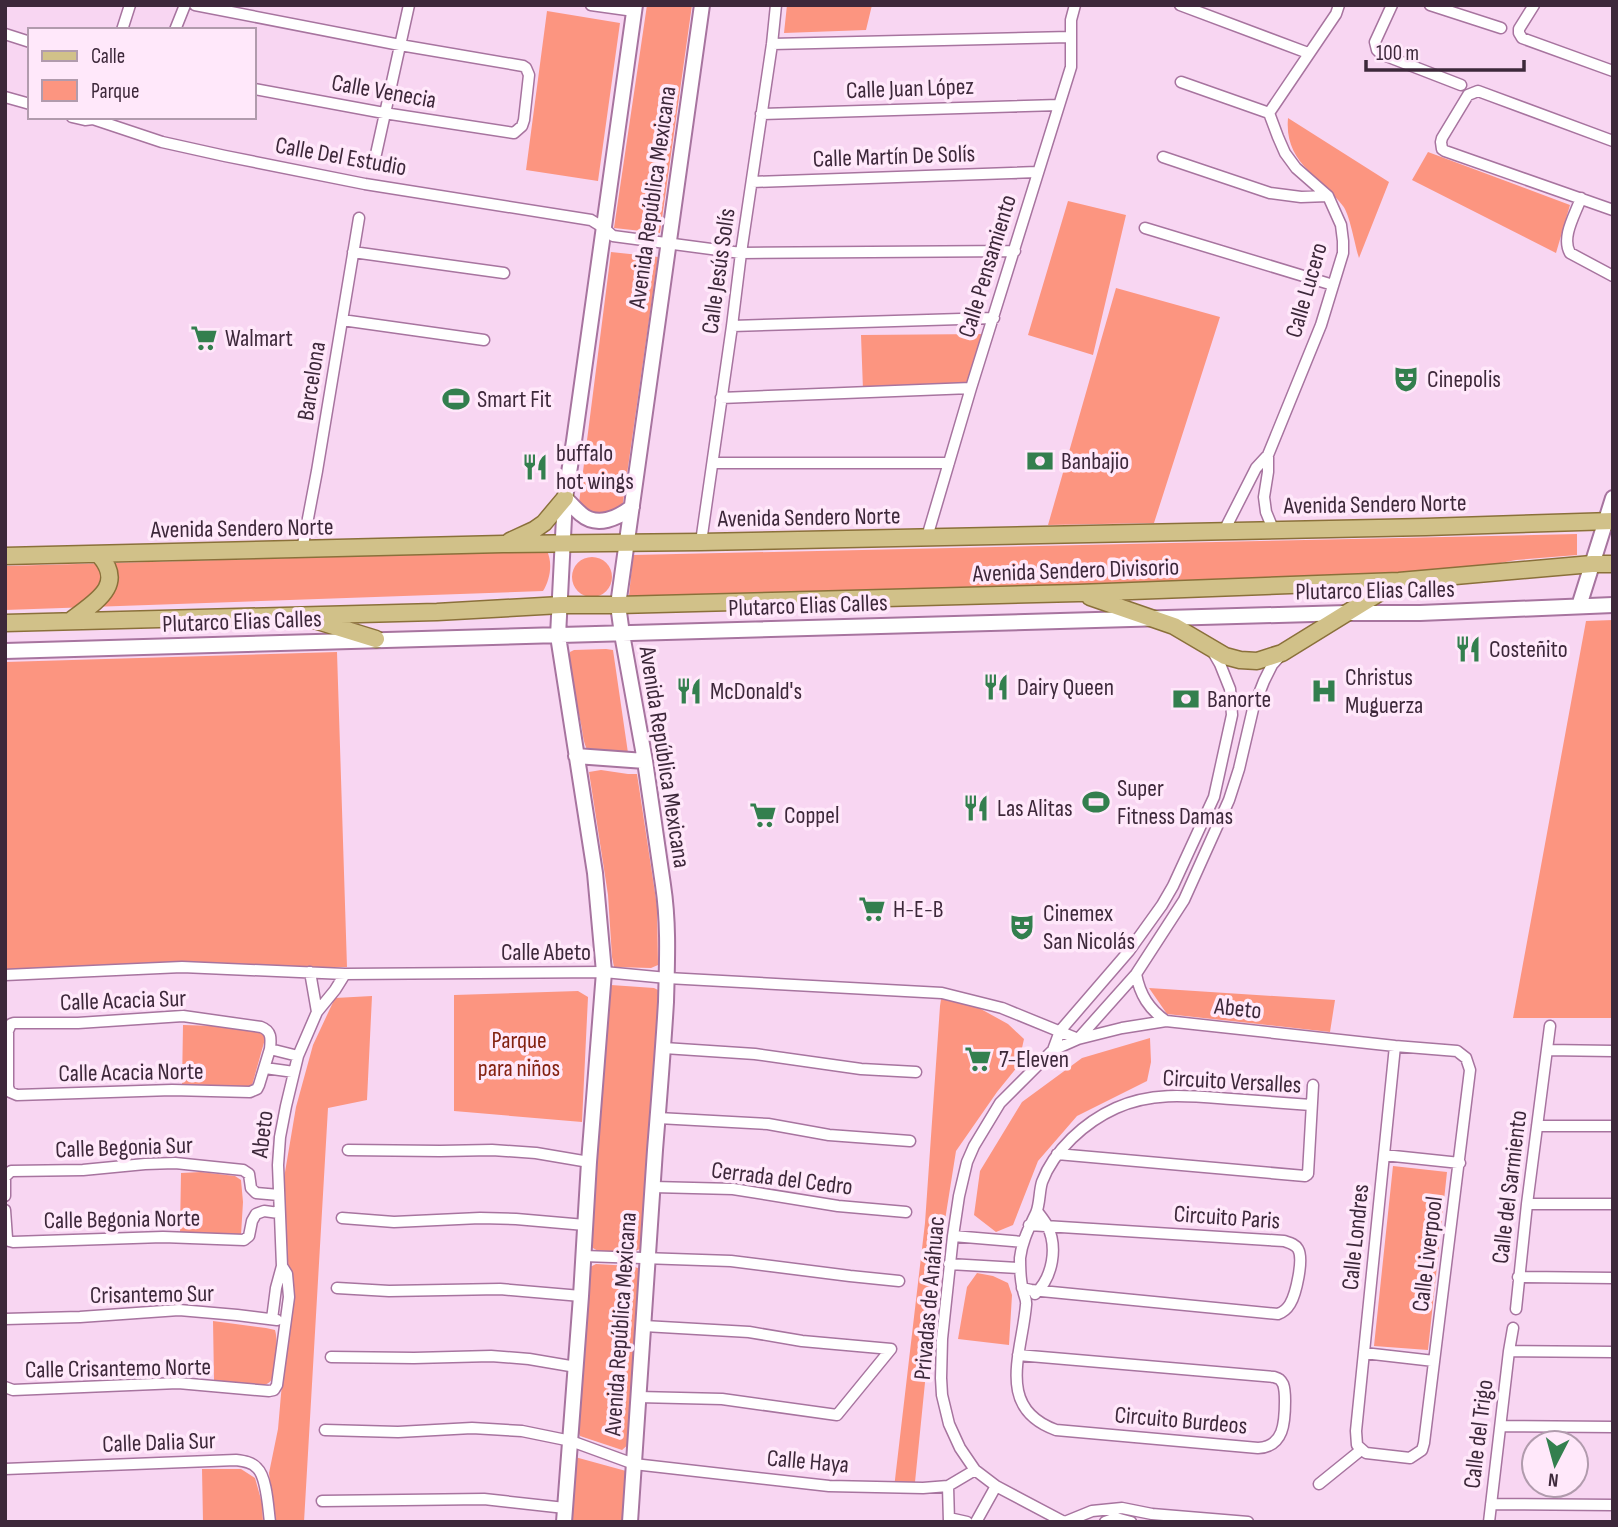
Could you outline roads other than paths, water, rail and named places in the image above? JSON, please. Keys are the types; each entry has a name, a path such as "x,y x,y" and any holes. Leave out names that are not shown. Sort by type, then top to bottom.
{"main road":[{"name":"Avenida República Mexicana","path":"630,1522 667,978 666,904 618,605 702,5"},
{"name":"Avenida República Mexicana","path":"565,1515 604,972 595,873 558,636 565,498 634,8"},
{"path":"503,544 544,523 565,498 581,514 595,520 617,518 632,507"},
{"path":"1579,606 1609,521 1613,498"},
{"name":"Avenida Sendero Norte","path":"5,556 1609,521"},
{"path":"70,621 96,601 109,584 108,568 99,555"},
{"path":"1592,564 1613,564"},
{"name":"Avenida Sendero Divisorio","path":"561,605 1078,593 1399,581 1592,564"},
{"path":"1078,593 1182,630 1225,656 1257,661 1282,653 1399,581"},
{"path":"5,623 437,612 561,605"},
{"name":"Plutarco Elias Calles","path":"5,651 869,625 1420,613 1613,605"},
{"path":"299,615 376,639"},
{"path":"576,757 645,761"}],"street":[{"path":"123,28 130,5"},
{"path":"176,28 185,5"},
{"path":"195,5 400,45"},
{"path":"376,154 409,5"},
{"path":"591,5 634,8"},
{"name":"Calle Jesús Solís","path":"701,542 776,5"},
{"name":"Calle Pensamiento","path":"927,537 1071,67 1070,20 1075,5"},
{"path":"1180,5 1308,53"},
{"path":"1181,82 1269,113 1336,14 1339,5"},
{"path":"1392,5 1375,42 1375,47 1381,54 1461,85"},
{"path":"1430,5 1501,28"},
{"path":"1534,5 1519,29 1522,38 1613,71"},
{"path":"5,34 28,41"},
{"path":"772,44 1070,37"},
{"name":"Calle Venecia","path":"256,89 508,134 514,133 522,126 529,75 523,66 400,45"},
{"path":"1613,141 1482,91 1468,95 1442,138 1441,146 1445,151 1613,211"},
{"path":"5,96 28,103"},
{"name":"Calle Juan López","path":"761,114 1059,105"},
{"name":"Calle Lucero","path":"1269,113 1285,153 1296,168 1328,196 1341,225 1343,242 1343,253 1321,325 1268,455 1265,512 1273,529"},
{"name":"Calle Del Estudio","path":"96,119 162,142 365,184 592,220 613,236 668,245 741,253 1015,251"},
{"path":"1163,157 1270,193 1301,197 1328,196"},
{"name":"Calle Martín De Solís","path":"752,182 1037,172"},
{"path":"1581,198 1566,239 1568,250 1613,275"},
{"name":"Barcelona","path":"302,550 359,218"},
{"path":"1145,228 1333,285"},
{"path":"353,252 504,273"},
{"path":"732,326 994,318"},
{"path":"342,320 484,340"},
{"path":"721,398 971,388"},
{"name":"Calle Lucero","path":"1224,531 1255,468 1268,455"},
{"path":"713,463 949,463"},
{"path":"1245,492 1264,497"},
{"name":"Privadas de Anáhuac","path":"1053,1050 1060,1031 1150,924 1173,886 1214,797 1227,740 1231,702 1226,676 1209,646"},
{"name":"Privadas de Anáhuac","path":"1064,1522 996,1486 975,1470 960,1448 949,1424 942,1395 942,1339 949,1264 967,1162 1000,1103 1053,1050 1078,1039 1136,974 1184,900 1229,800 1257,700 1272,665 1282,653"},
{"path":"1214,797 1229,800"},
{"name":"Calle Abeto","path":"5,975 181,967 345,974 604,972 943,993 1002,1008 1078,1039"},
{"path":"310,972 317,1012"},
{"name":"Abeto","path":"282,1266 279,1213 280,1138 293,1072 317,1012 345,974"},
{"path":"1136,974 1138,988 1147,1003 1166,1021"},
{"name":"Calle Acacia Sur","path":"8,1065 9,1031 14,1023 78,1023 183,1016 261,1027 268,1032 270,1044"},
{"name":"Abeto","path":"1078,1039 1166,1021 1395,1046"},
{"name":"Calle del Sarmiento","path":"1550,1026 1518,1277 1613,1278"},
{"path":"293,1072 265,1068 270,1044 298,1056"},
{"name":"Calle Liverpool","path":"1361,1450 1410,1458 1422,1450 1470,1070 1466,1058 1457,1051 1395,1046"},
{"name":"Calle Londres","path":"1361,1450 1357,1445 1356,1431 1395,1046"},
{"path":"664,1048 755,1054 861,1069 916,1072"},
{"path":"1547,1050 1613,1051"},
{"name":"Calle Acacia Norte","path":"8,1065 8,1087 10,1092 17,1095 172,1090 250,1092 257,1089 265,1068"},
{"path":"1311,1105 1313,1085"},
{"name":"Circuito Versalles","path":"1182,1095 1311,1105 1308,1174 1305,1176 1058,1154 1084,1127 1097,1118 1116,1108 1154,1097 1182,1095"},
{"path":"658,1118 768,1124 829,1135 910,1141"},
{"path":"1537,1126 1613,1126"},
{"path":"348,1150 492,1150 536,1153 589,1162"},
{"path":"1018,1355 1027,1302 1020,1268 1023,1242 1037,1211 1045,1175 1058,1154"},
{"path":"1384,1155 1460,1163"},
{"name":"Calle Begonia Sur","path":"5,1196 5,1177 11,1171 83,1170 175,1163 243,1170 249,1174 251,1188 256,1193 279,1195"},
{"name":"Cerrada del Cedro","path":"653,1187 733,1189 838,1206 906,1212"},
{"path":"1527,1204 1613,1204"},
{"name":"Calle Begonia Norte","path":"5,1210 7,1238 13,1242 163,1237 244,1240 249,1236 256,1214 279,1213"},
{"path":"1027,1302 1046,1279 1053,1252 1047,1226 1037,1211"},
{"path":"342,1218 394,1222 516,1219 585,1225"},
{"name":"Circuito Paris","path":"1022,1288 1278,1314 1285,1311 1293,1298 1300,1260 1294,1244 1284,1241 1029,1225"},
{"path":"953,1236 1023,1242"},
{"path":"583,1256 732,1261 899,1281"},
{"path":"949,1264 1020,1268"},
{"path":"272,1319 282,1266"},
{"path":"282,1266 289,1286 287,1321"},
{"path":"1516,1308 1518,1277"},
{"path":"337,1288 389,1291 500,1289 581,1296"},
{"name":"Crisantemo Sur","path":"5,1319 180,1310 287,1321"},
{"name":"Calle Crisantemo Norte","path":"5,1387 13,1390 178,1383 274,1390 287,1321"},
{"path":"638,1397 722,1399 837,1415 891,1349 802,1341 749,1332 644,1326"},
{"path":"1510,1351 1513,1328"},
{"name":"Calle del Trigo","path":"1613,1352 1510,1351 1491,1504 1613,1505"},
{"path":"1364,1353 1434,1361"},
{"name":"Circuito Burdeos","path":"1018,1355 1274,1377 1284,1385 1282,1432 1267,1448 1258,1448 1056,1430 1036,1421 1023,1403 1016,1384 1018,1355"},
{"path":"331,1357 491,1356 576,1367"},
{"path":"1501,1426 1613,1427"},
{"name":"Calle Haya","path":"325,1430 385,1432 472,1428 522,1431 571,1441 634,1464 829,1486 948,1486 975,1470"},
{"path":"1319,1484 1361,1450"},
{"name":"Calle Dalia Sur","path":"5,1469 236,1460 246,1462 258,1469 262,1475 270,1522"},
{"path":"948,1486 949,1520 967,1522"},
{"path":"976,1522 996,1486"},
{"path":"322,1501 484,1500 565,1515"},
{"path":"1489,1522 1491,1504"},
{"path":"1064,1522 1092,1511 1122,1508 1152,1514 1248,1522"},
{"path":"1105,1522 1116,1518 1131,1522"}],"place":[{"name":"Walmart","path":"204,338"},
{"name":"Cinepolis","path":"1406,379"},
{"name":"Smart Fit","path":"456,399"},
{"name":"Banbajio","path":"1040,461"},
{"name":"buffalo hot wings","path":"535,467"},
{"name":"Costeñito","path":"1468,649"},
{"name":"Dairy Queen","path":"996,687"},
{"name":"McDonald's","path":"689,691"},
{"name":"Christus Muguerza","path":"1324,691"},
{"name":"Banorte","path":"1186,699"},
{"name":"Super Fitness Damas","path":"1096,802"},
{"name":"Las Alitas","path":"976,808"},
{"name":"Coppel","path":"763,815"},
{"name":"H-E-B","path":"872,909"},
{"name":"Cinemex San Nicolás","path":"1022,927"},
{"name":"7-Eleven","path":"978,1059"}],"park label":[{"name":"Parque para niños","path":"519,1054"}]}
